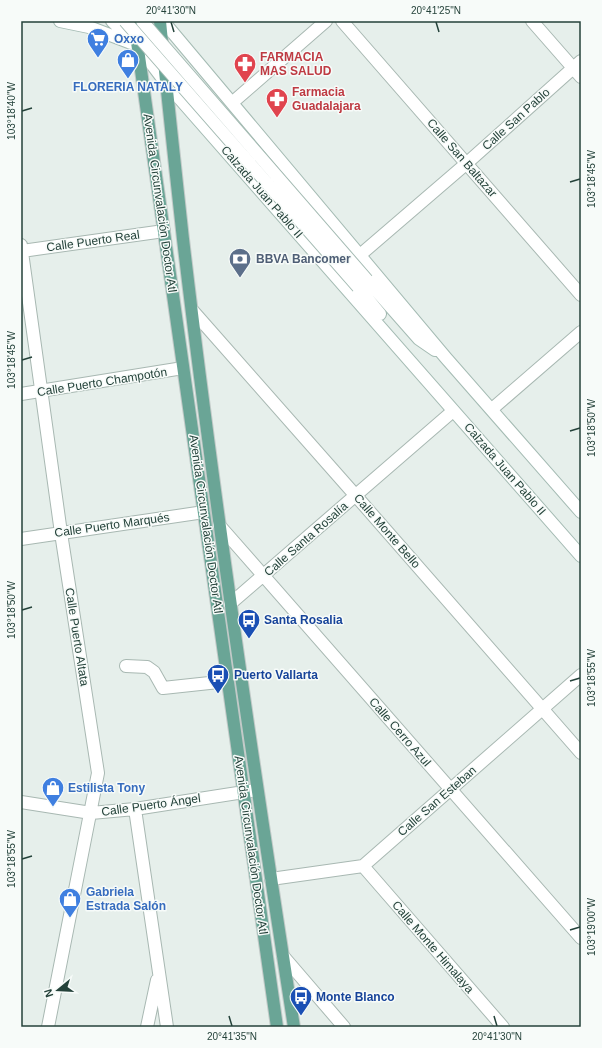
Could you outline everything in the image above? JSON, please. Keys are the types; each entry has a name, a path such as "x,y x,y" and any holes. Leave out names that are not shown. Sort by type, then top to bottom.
{"main road":[{"name":"Avenida Circunvalación Doctor Atl","path":"134,21 277,1027"},
{"name":"Avenida Circunvalación Doctor Atl","path":"160,21 192,310 219,525 257,790 294,1027"}],"street":[{"path":"60,21 89,26 138,46"},
{"name":"Calzada Juan Pablo II","path":"112,21 138,46 184,104 581,556"},
{"name":"Calzada Juan Pablo II","path":"125,21 362,284 418,340 446,358"},
{"name":"Calzada Juan Pablo II","path":"142,21 362,284 408,347 429,382"},
{"name":"Calzada Juan Pablo II","path":"163,21 233,102 446,358 581,512"},
{"path":"233,102 326,21"},
{"name":"Calle San Baltazar","path":"342,21 581,295"},
{"path":"532,21 578,69"},
{"name":"Calle San Pablo","path":"360,255 578,69"},
{"path":"184,104 184,89 188,82 201,74 209,74"},
{"name":"Calle Puerto Real","path":"22,248 164,231"},
{"name":"Calle Puerto Altata","path":"22,248 61,533 98,773 48,1027"},
{"name":"Calle Monte Bello","path":"192,310 581,753"},
{"path":"492,409 581,332"},
{"name":"Calle Puerto Champotón","path":"21,394 42,392 184,368"},
{"name":"Calle Santa Rosalía","path":"230,604 454,411"},
{"name":"Calle Puerto Marqués","path":"21,539 204,512"},
{"name":"Calle Cerro Azul","path":"219,525 581,938"},
{"path":"126,666 147,667 154,672 163,688 228,681"},
{"name":"Calle San Esteban","path":"363,866 581,675"},
{"name":"Calle Puerto Ángel","path":"21,802 91,813 135,809 257,790"},
{"path":"135,809 166,1027"},
{"path":"271,879 363,866"},
{"name":"Calle Monte Himalaya","path":"363,866 503,1027"},
{"path":"283,956 344,1027"},
{"path":"147,1027 159,971"}],"place":[{"name":"Oxxo","path":"98,58"},
{"name":"FLORERIA NATALY","path":"128,80"},
{"name":"FARMACIA MAS SALUD","path":"245,84"},
{"name":"Farmacia Guadalajara","path":"277,118"},
{"name":"BBVA Bancomer","path":"240,278"},
{"name":"Santa Rosalia","path":"249,640"},
{"name":"Puerto Vallarta","path":"218,694"},
{"name":"Estilista Tony","path":"53,808"},
{"name":"Gabriela Estrada Salón","path":"70,918"},
{"name":"Monte Blanco","path":"301,1016"}]}
